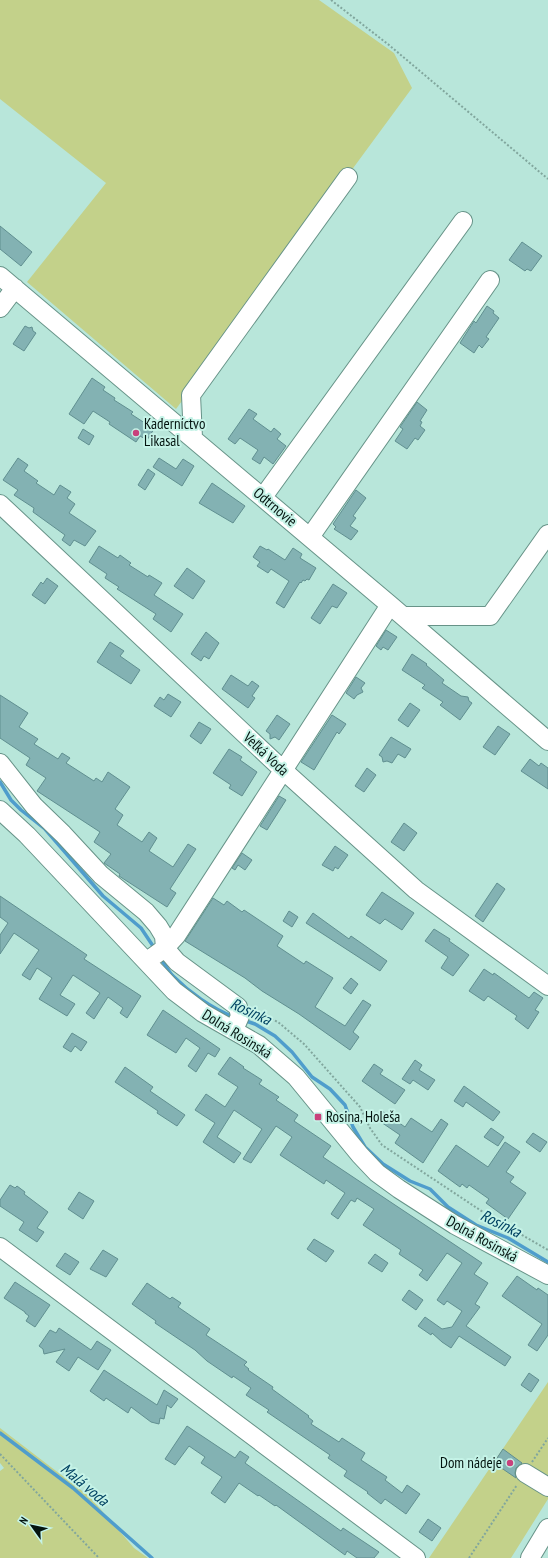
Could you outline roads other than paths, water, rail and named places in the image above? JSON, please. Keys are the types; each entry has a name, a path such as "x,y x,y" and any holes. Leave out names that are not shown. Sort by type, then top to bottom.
{"street":[{"path":"193,438 192,395 348,177"},
{"path":"263,497 463,222"},
{"name":"Odtrnovie","path":"0,276 404,616 548,741"},
{"path":"310,537 490,280"},
{"path":"0,308 15,288"},
{"name":"Veľká Voda","path":"0,504 283,770 416,890 548,986"},
{"path":"404,616 490,616 548,534"},
{"path":"157,954 176,936 390,605"},
{"path":"4,776 63,834 101,875 146,912 164,936 157,954"},
{"name":"Dolná Rosinská","path":"0,810 157,954 174,991 203,1013 238,1019 260,1045 296,1077 360,1155 382,1176 455,1225 548,1275"},
{"path":"157,954 177,962 235,1004 238,1019"},
{"path":"0,1247 416,1558"},
{"path":"525,1473 548,1487"},
{"path":"530,1558 548,1528"}],"waterway":[{"name":"Rosinka","path":"0,782 11,800 45,829 103,896 141,928 155,949"},
{"name":"Rosinka","path":"160,957 171,974 186,988 209,1005 234,1017"},
{"name":"Rosinka","path":"243,1020 255,1024 275,1036 292,1052 312,1077 330,1089 345,1105 353,1127 365,1147 383,1164 410,1181 430,1189 448,1207 476,1225 508,1238 548,1262"},
{"name":"Malá voda","path":"0,1433 73,1488 152,1558"}],"place":[{"name":"Kaderníctvo Likasal","path":"136,433"},
{"name":"Rosina, Holeša","path":"318,1117"},
{"name":"Dom nádeje","path":"510,1463"}]}
